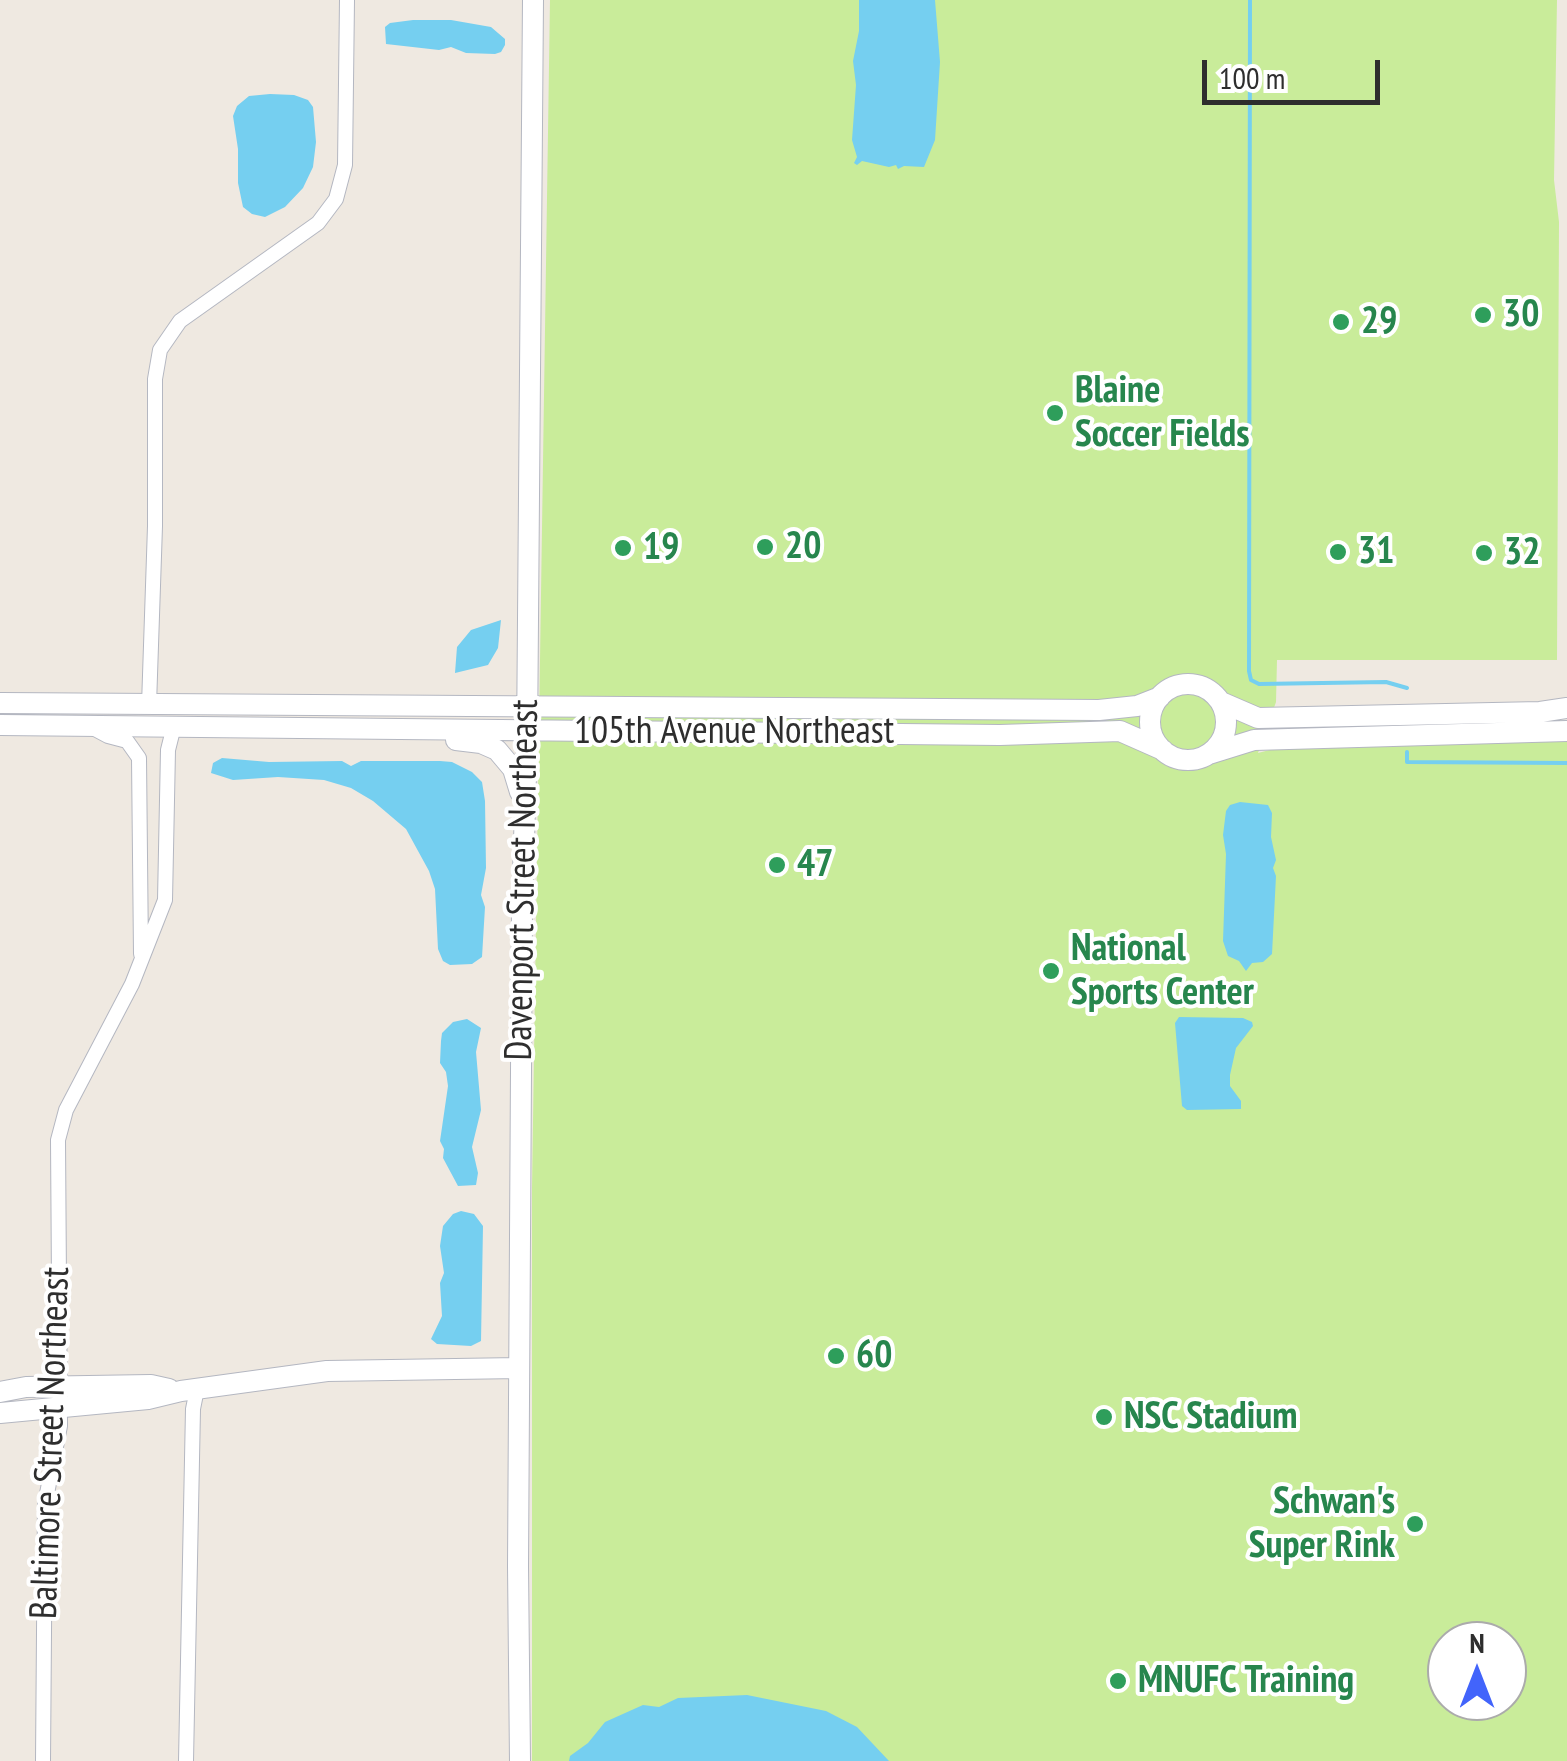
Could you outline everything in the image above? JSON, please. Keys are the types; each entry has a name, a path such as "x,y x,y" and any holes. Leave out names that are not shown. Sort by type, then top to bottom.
{"street":[{"path":"149,704 156,363 164,339 180,321 318,223 336,199 345,166 347,0"},
{"name":"Davenport Street Northeast","path":"520,1761 522,906 533,0"},
{"name":"105th Avenue Northeast","path":"0,703 1100,710 1138,706 1184,684 1198,685 1221,702 1258,718 1540,712 1567,708"},
{"path":"1160,697 1153,707 1151,730 1162,750"},
{"path":"1209,754 1223,738 1226,726 1221,702"},
{"name":"105th Avenue Northeast","path":"0,725 1000,735 1120,731 1184,760 1254,740 1567,731"},
{"name":"Baltimore Street Northeast","path":"90,726 127,741 139,758 141,964"},
{"name":"Baltimore Street Northeast","path":"44,1761 45,1504 59,1436 58,1140 66,1110 141,964 164,900 168,750 174,726"},
{"path":"350,728 482,743 497,750 512,769 526,821"},
{"path":"0,1392 26,1386 59,1397 148,1399 346,1370 519,1368"},
{"path":"186,1761 193,1409 189,1390"},
{"path":"0,1414 59,1397"}],"green space":[{"name":"National Sports Center","path":"550,0 1557,0 1557,660 1277,660 1276,702 1258,753 1316,738 1567,740 1567,1761 532,1761 532,1187"}],"water":[{"path":"859,0 935,0 940,62 935,140 924,167 898,169 896,165 854,163 857,157 852,140 856,85 853,61 859,31"},
{"path":"413,20 451,20 491,27 505,39 505,45 495,54 386,44 385,27"},
{"path":"270,94 308,100 313,107 316,142 313,167 303,188 285,207 265,217 243,207 233,116 237,106 249,96"},
{"path":"501,620 498,648 488,665 455,673 457,647 471,630"},
{"path":"222,758 342,761 351,766 361,761 440,761 472,772 482,782 485,801 482,957 472,964 450,965 443,961 438,949 435,889 429,871 406,829 373,801 351,788 324,780 233,780 211,773 213,763"},
{"path":"1240,802 1268,805 1276,860 1272,954 1263,962 1252,963 1246,971 1239,961 1228,956 1223,941 1223,835 1226,811"},
{"path":"1179,1017 1243,1018 1252,1022 1236,1048 1230,1075 1230,1086 1241,1101 1241,1109 1187,1110 1182,1106 1175,1023"},
{"path":"467,1019 481,1028 476,1052 481,1110 472,1147 478,1173 476,1185 458,1186 443,1158 440,1141 448,1086 440,1063 441,1041 442,1033 453,1022"},
{"path":"461,1211 474,1214 483,1226 481,1341 471,1346 437,1344 431,1339 442,1316 443,1226"},
{"path":"747,1695 826,1711 857,1727 889,1761 569,1761 605,1722 643,1705 659,1707 678,1698"}],"waterway":[{"path":"1250,0 1251,680 1259,684 1386,682 1407,688"},
{"path":"1407,752 1407,762 1567,763"}],"place":[{"name":"30","path":"1483,315"},
{"name":"29","path":"1341,322"},
{"name":"Blaine Soccer Fields","path":"1055,413"},
{"name":"20","path":"765,547"},
{"name":"19","path":"623,548"},
{"name":"31","path":"1338,552"},
{"name":"32","path":"1484,553"},
{"name":"47","path":"777,865"},
{"name":"National Sports Center","path":"1051,971"},
{"name":"60","path":"836,1356"},
{"name":"NSC Stadium","path":"1104,1417"},
{"name":"Schwan's Super Rink","path":"1415,1524"},
{"name":"MNUFC Training","path":"1118,1681"}]}
